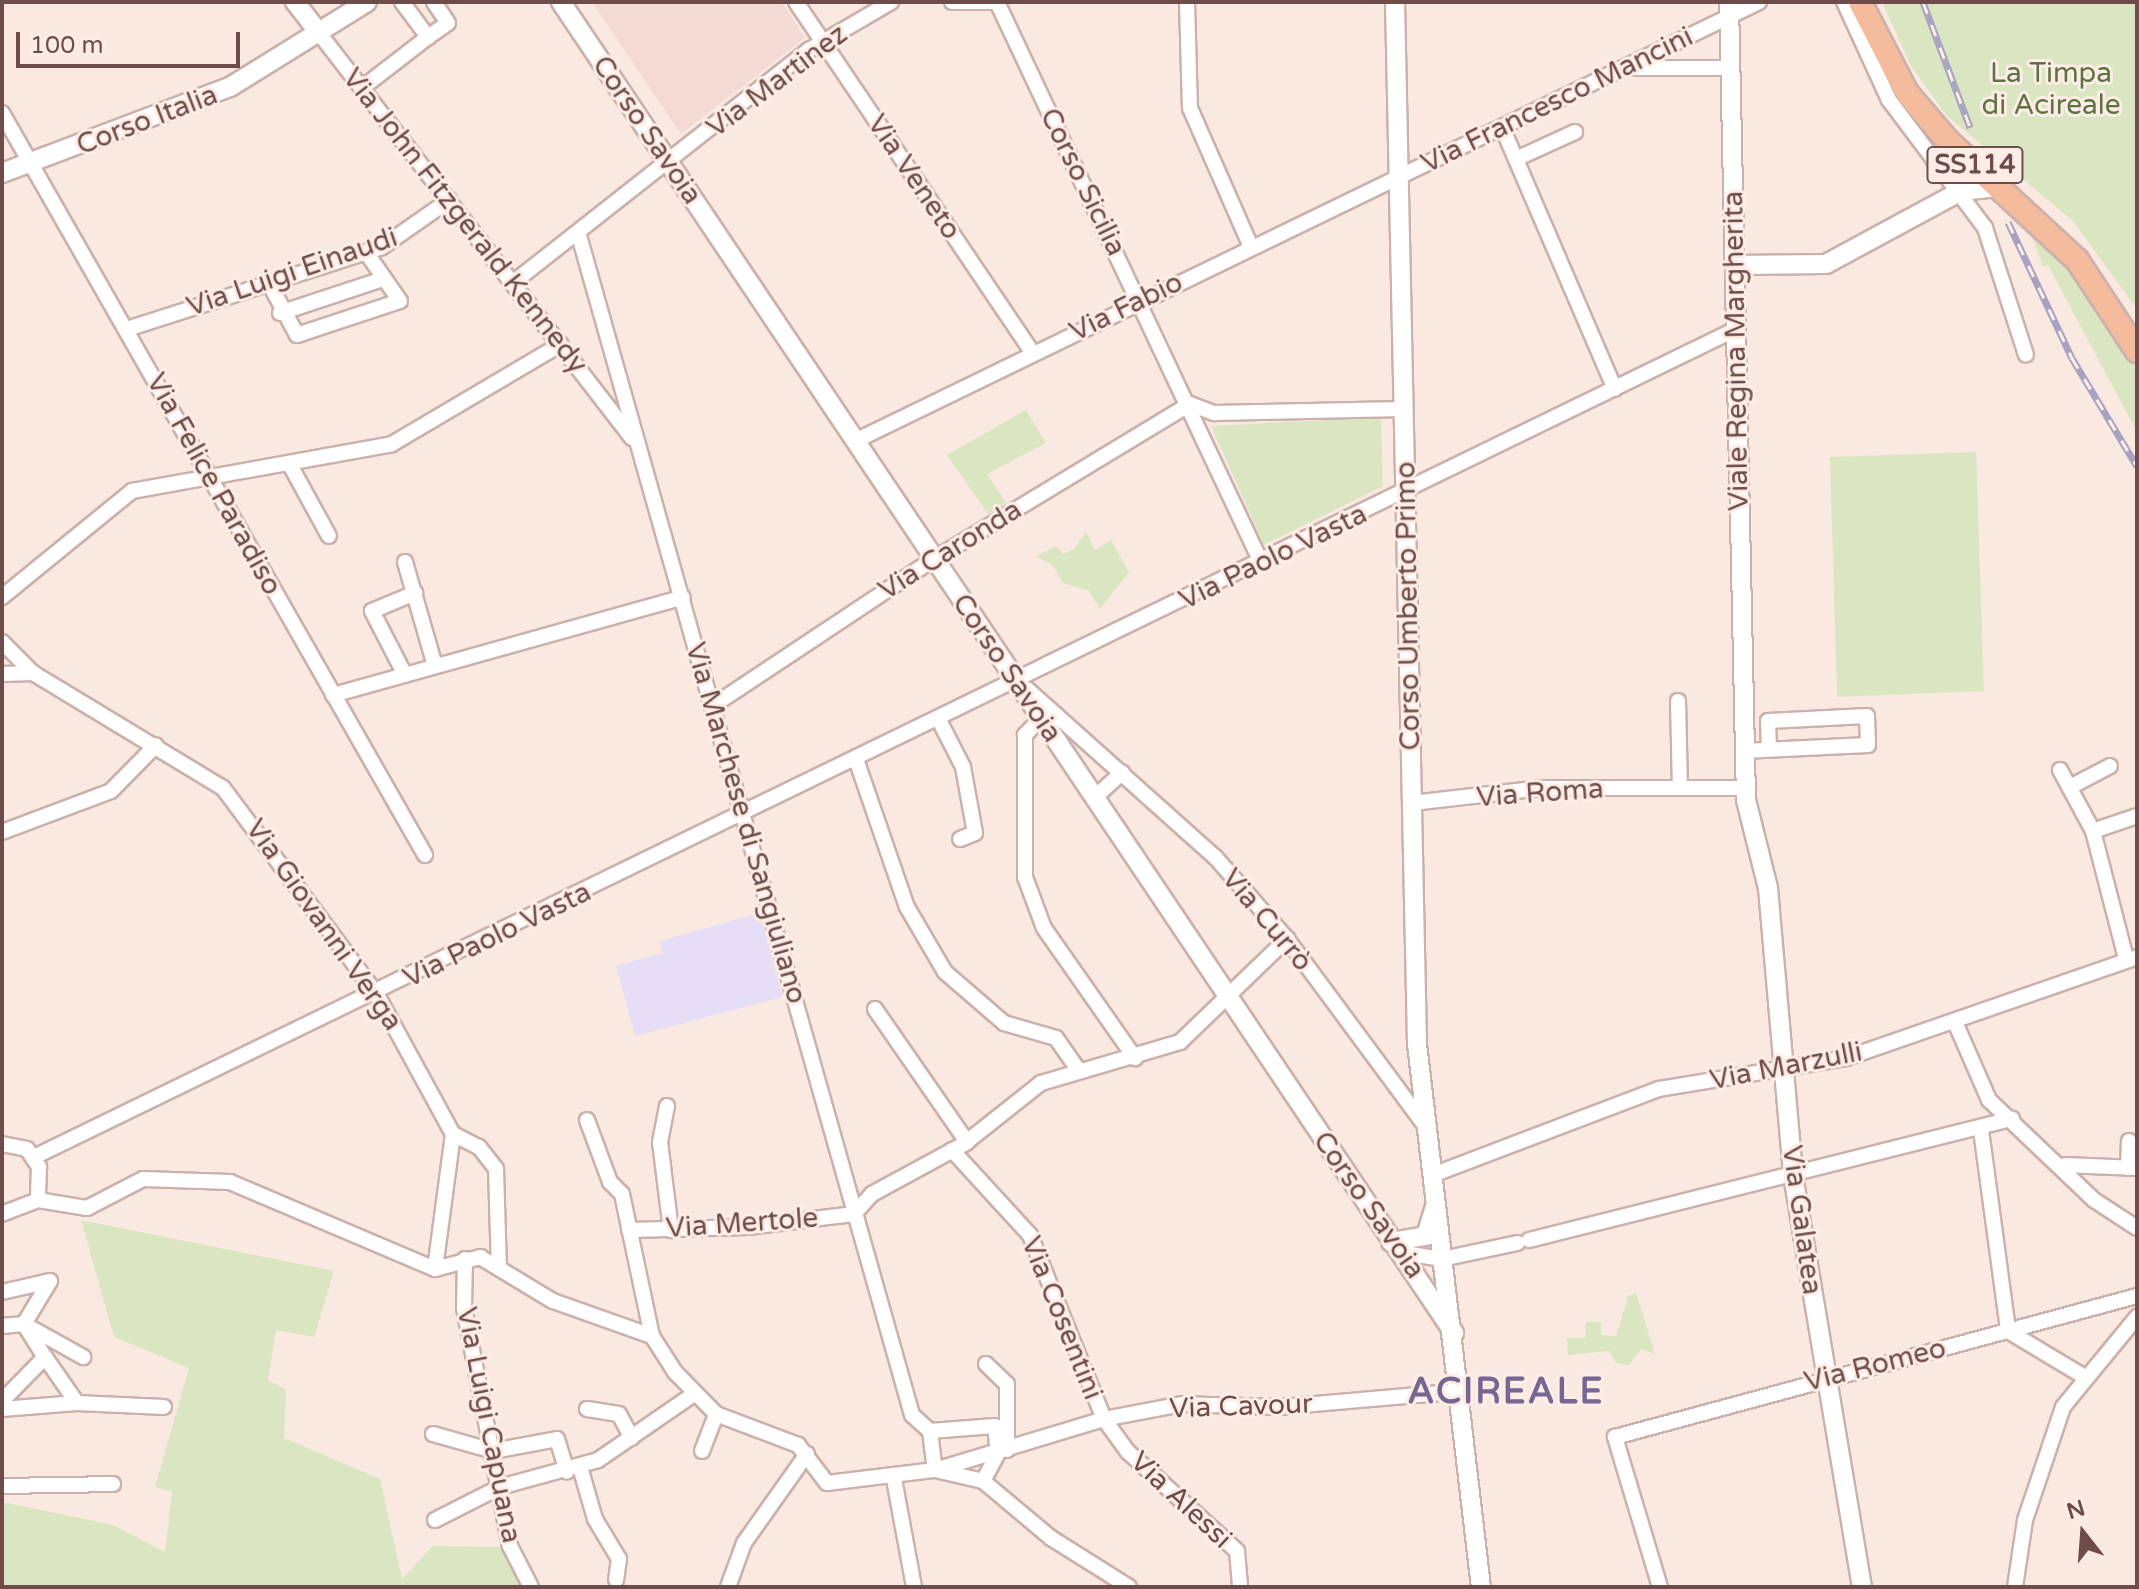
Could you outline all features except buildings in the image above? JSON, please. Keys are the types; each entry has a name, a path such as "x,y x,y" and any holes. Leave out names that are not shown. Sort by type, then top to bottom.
{"main road":[{"name":"SS114","path":"1860,2 1907,93 2077,260 2123,318"},
{"name":"SS114","path":"1870,2 1895,60 1937,118 2062,232 2123,318 2137,351"}],"street":[{"name":"Via John Fitzgerald Kennedy","path":"295,2 634,441"},
{"name":"Corso Italia","path":"2,173 185,108 319,33 367,2"},
{"path":"402,2 428,37"},
{"path":"362,88 448,23 434,2"},
{"name":"Corso Savoia","path":"561,2 1017,682 1046,713 1094,798 1394,1247 1442,1305 1454,1333"},
{"name":"Via Veneto","path":"796,2 1032,352"},
{"name":"Via Martinez","path":"514,282 823,41 891,2"},
{"path":"952,2 995,2"},
{"name":"Corso Sicilia","path":"995,2 1190,404 1261,562"},
{"path":"1187,2 1190,108 1251,247"},
{"name":"Corso Umberto Primo","path":"1395,2 1417,1044 1447,1258 1481,1587"},
{"name":"Via Francesco Mancini","path":"1399,177 1623,68 1730,9 1759,2"},
{"path":"1844,2 1889,100 1961,191 1985,228 2026,355"},
{"name":"Viale Regina Margherita","path":"1730,9 1741,701 1746,788"},
{"path":"1623,68 1730,68"},
{"name":"Via Felice Paradiso","path":"2,113 425,855"},
{"path":"1502,127 1615,389"},
{"path":"1516,159 1575,132"},
{"name":"Via Fabio","path":"855,441 1032,352 1399,177"},
{"path":"1735,265 1839,260 1961,191 2000,187"},
{"name":"Via Luigi Einaudi","path":"127,329 399,240 449,200"},
{"name":"Via Marchese di Sangiuliano","path":"578,232 634,441 714,705 912,1415 930,1431"},
{"path":"269,283 280,313 297,335 400,301 366,252"},
{"path":"280,313 383,279"},
{"name":"Via Paolo Vasta","path":"34,1157 857,762 1736,329"},
{"path":"2,597 132,491 392,444 561,344"},
{"path":"1190,404 1214,413 1404,409"},
{"name":"Via Caronda","path":"714,705 934,559 1190,404"},
{"path":"289,463 329,536"},
{"path":"405,562 435,666"},
{"path":"405,675 372,611 415,593"},
{"path":"333,695 683,597"},
{"name":"Via Giovanni Verga","path":"2,642 33,673 156,745 243,809 376,993 453,1134 479,1147 496,1169 499,1268"},
{"path":"2,674 33,673"},
{"path":"1674,788 1678,701"},
{"path":"1046,713 1025,735 1022,854 1031,898 1135,1058"},
{"name":"Via Currò","path":"1046,713 1122,773 1215,857 1287,939 1429,1131"},
{"path":"1743,751 1868,745 1867,716 1768,721 1769,749"},
{"path":"939,720 963,767 975,833 960,839"},
{"path":"2,832 111,791 156,745"},
{"path":"857,762 907,907 945,972 1004,1023 1056,1038 1079,1071"},
{"path":"2070,787 2110,766"},
{"path":"2060,770 2093,831 2132,958"},
{"path":"1094,798 1122,773"},
{"name":"Via Roma","path":"1412,803 1542,788 1746,788"},
{"name":"Via Galatea","path":"1746,788 1768,888 1793,1175 1862,1587"},
{"path":"2093,831 2137,816"},
{"path":"854,1214 872,1194 967,1142 1041,1083 1135,1058 1180,1042 1287,939"},
{"name":"Via Marzulli","path":"1435,1174 1659,1089 1785,1069 1955,1022 2132,958"},
{"path":"875,1009 967,1142"},
{"path":"1955,1022 1978,1087 2065,1165 2094,1200 2137,1228"},
{"path":"667,1106 660,1142 671,1230"},
{"path":"1394,1247 1447,1258 1981,1130 2012,1119"},
{"path":"587,1120 610,1182 622,1194 652,1336 691,1396 716,1414 807,1454 744,1543 728,1587"},
{"path":"1981,1130 2008,1331 2083,1376"},
{"path":"435,1269 453,1134"},
{"path":"2065,1165 2132,1168 2129,1141"},
{"path":"2,1144 34,1157 44,1201"},
{"name":"Via Cosentini","path":"952,1150 1030,1235 1104,1419"},
{"path":"2,1214 44,1201 87,1208 143,1179 230,1182 435,1269 465,1259 499,1268 553,1301 652,1336"},
{"path":"1394,1247 1426,1236 1439,1202"},
{"name":"Via Mertole","path":"629,1230 671,1230 854,1214"},
{"name":"Via Luigi Capuana","path":"465,1259 464,1308 510,1546 531,1587"},
{"path":"2,1292 50,1281 24,1324"},
{"name":"Via Romeo","path":"1659,1585 1615,1437 1825,1377 2137,1296"},
{"path":"2015,1587 2043,1451 2083,1376 2132,1331 2137,1317"},
{"path":"24,1324 77,1403"},
{"path":"2,1326 24,1324 83,1357"},
{"path":"2,1401 45,1357"},
{"path":"983,1481 1002,1452 1007,1384 986,1364"},
{"name":"Via Cavour","path":"807,1454 827,1483 894,1479 1002,1452 1104,1419 1182,1404 1280,1407 1462,1391"},
{"path":"435,1520 500,1487 574,1469 632,1438 691,1396"},
{"path":"2,1409 77,1403 164,1407"},
{"path":"587,1409 619,1414 632,1438"},
{"path":"702,1451 716,1414"},
{"name":"Via Alessi","path":"1104,1419 1127,1451 1237,1551 1240,1587"},
{"path":"1002,1452 995,1426 930,1431 935,1470 983,1481 995,1493 1129,1587"},
{"path":"433,1434 493,1451 557,1439 574,1469 595,1519 619,1559 616,1580"},
{"path":"894,1479 914,1587"},
{"path":"2,1486 113,1484"}],"shaded area":[{"path":"592,2 782,2 805,38 681,134"},
{"path":"760,913 783,997 635,1036 616,966 663,953 659,942 667,939"}],"green space":[{"name":"La Timpa di Acireale","path":"1882,2 2137,2 2137,309 2073,221 1947,116 1911,66"},
{"path":"2028,226 2099,302 2137,365 2137,432 2048,265 2043,267"},
{"path":"1026,410 1046,443 987,474 1006,503 988,514 947,455"},
{"path":"1381,417 1383,486 1264,545 1211,426"},
{"path":"1976,452 1984,691 1837,697 1830,457"},
{"path":"1086,532 1095,550 1111,540 1129,572 1100,609 1089,591 1063,583 1052,564 1035,557 1056,546 1063,554 1074,549"},
{"path":"81,1220 334,1271 314,1337 276,1330 268,1380 286,1390 284,1438 380,1479 402,1579 433,1546 507,1547 526,1587 2,1587 2,1502 113,1525 165,1552 172,1492 155,1487 189,1368 114,1337"},
{"path":"1636,1293 1655,1354 1641,1349 1629,1365 1616,1363 1609,1351 1568,1355 1567,1338 1585,1338 1586,1322 1601,1322 1601,1335 1616,1336 1628,1296"}],"railway":[{"path":"1923,2 1970,127"},
{"path":"2008,222 2072,358 2137,466"}],"district":[{"name":"ACIREALE","path":"1506,1392"}]}
